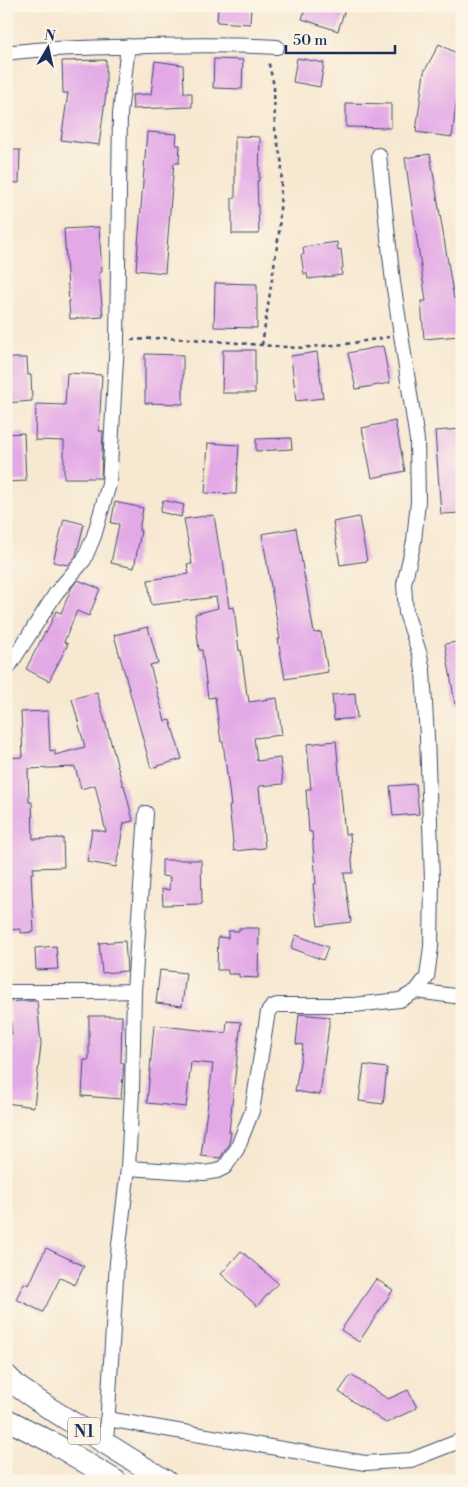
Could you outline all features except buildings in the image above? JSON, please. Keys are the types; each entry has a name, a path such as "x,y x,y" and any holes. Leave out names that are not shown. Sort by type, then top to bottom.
{"main road":[{"name":"N1","path":"6,1375 18,1387 166,1481"},
{"name":"N1","path":"6,1419 53,1443 116,1481"}],"street":[{"path":"6,53 36,49 128,46 220,45 271,47"},
{"path":"6,671 56,593 84,560 94,536 109,484 117,341 120,114 128,46"},
{"path":"128,1168 204,1173 217,1171 225,1167 237,1149 252,1111 268,1012 272,1007 286,1005 354,1005 400,1000 416,991 427,977 430,954 432,880 427,737 423,671 420,655 406,613 404,584 414,541 418,501 417,440 394,282 379,155"},
{"path":"106,1444 117,1262 128,1168 134,991 146,813"},
{"path":"6,992 134,991"},
{"path":"416,991 462,997"},
{"path":"107,1419 365,1463 411,1460 462,1440"}],"path":[{"path":"262,345 279,233 282,164 275,129 271,47"},
{"path":"117,341 159,338 191,339 297,348 346,344 402,336"}]}
